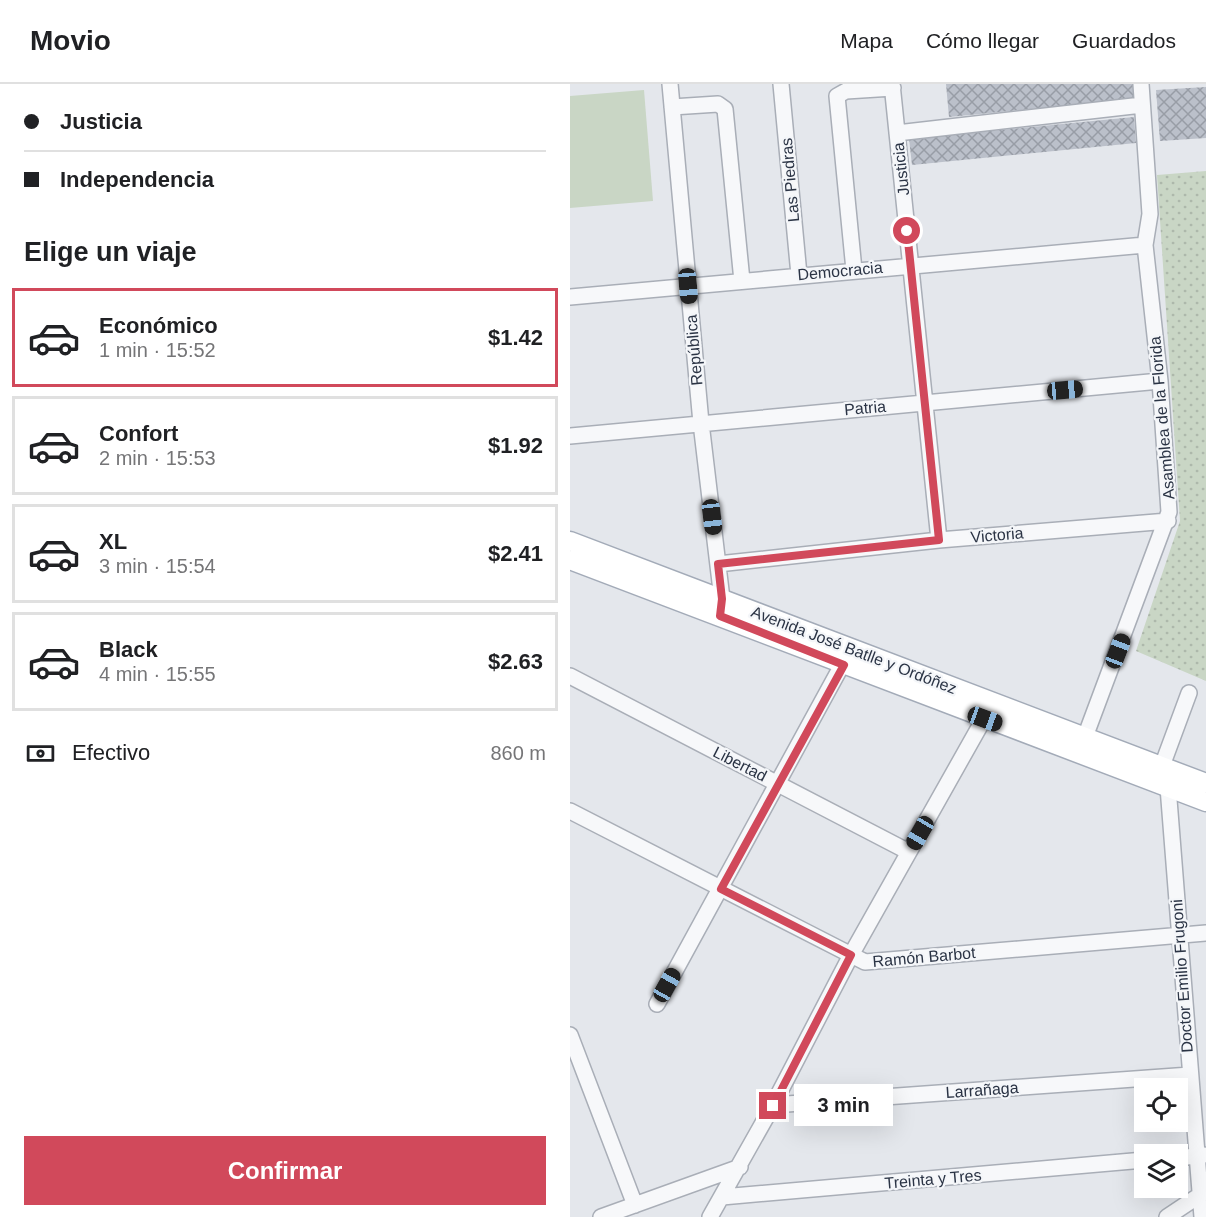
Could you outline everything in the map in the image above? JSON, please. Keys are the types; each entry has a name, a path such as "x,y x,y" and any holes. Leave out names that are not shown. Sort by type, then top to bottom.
{"main road":[{"name":"Avenida José Batlle y Ordóñez","path":"570,542 721,607 844,665 988,710 1085,737 1168,775 1206,802"},
{"name":"Avenida José Batlle y Ordóñez","path":"570,560 850,647 988,710 1168,775 1206,783"}],"street":[{"name":"República","path":"670,84 701,423 721,607"},
{"name":"Las Piedras","path":"781,84 799,275"},
{"name":"Asamblea de la Florida","path":"1085,737 1168,521 1160,381 1145,245 1150,214 1141,84"},
{"path":"854,270 837,96 846,91 893,86"},
{"name":"Justicia","path":"893,86 939,540"},
{"path":"672,107 718,104 725,109 742,280"},
{"path":"897,133 1142,105"},
{"name":"Democracia","path":"570,297 1145,245"},
{"name":"Patria","path":"570,435 1160,381"},
{"name":"Victoria","path":"718,564 939,540 1168,521"},
{"path":"657,1004 844,665 850,647"},
{"name":"Libertad","path":"570,676 909,852"},
{"path":"1168,775 1189,693"},
{"path":"710,1217 773,1106 851,955 988,710"},
{"name":"Doctor Emilio Frugoni","path":"1168,775 1190,1075 1201,1155 1202,1217"},
{"name":"Ramón Barbot","path":"570,812 865,962 1206,933"},
{"path":"570,1035 635,1205"},
{"name":"Larrañaga","path":"773,1106 1190,1075"},
{"name":"Treinta y Tres","path":"722,1197 1134,1161"},
{"path":"601,1217 740,1167"},
{"path":"1167,1217 1203,1193"}],"green space":[{"path":"644,90 653,201 570,208 570,96"},
{"path":"1206,171 1206,681 1136,651 1180,521 1157,175"}],"building":[{"path":"946,84 1133,84 1134,99 949,117"},
{"path":"1206,87 1206,138 1160,141 1156,90"},
{"path":"1134,117 1136,143 912,165 909,139"}],"route":[{"path":"773,1106 851,955 721,889 844,665 720,616 722,599 718,564 939,540 907,231"}]}
